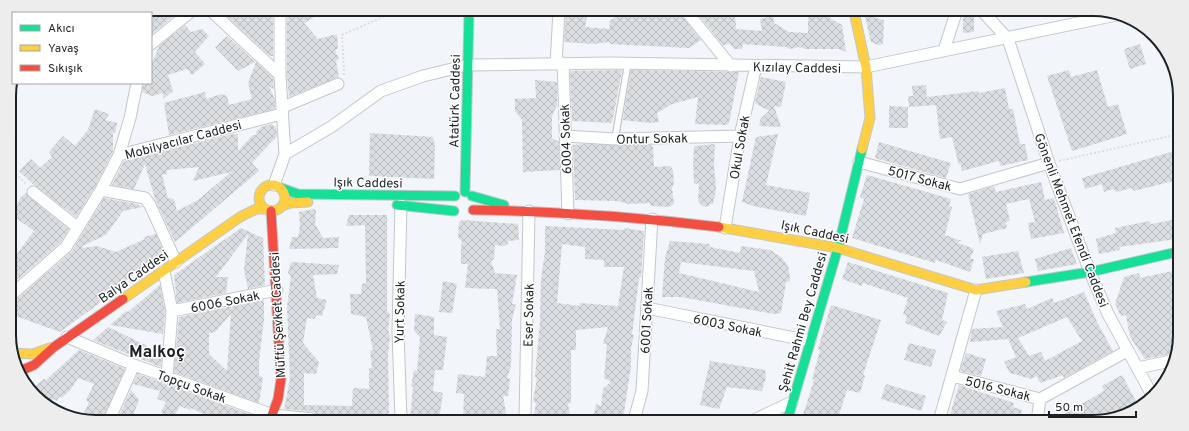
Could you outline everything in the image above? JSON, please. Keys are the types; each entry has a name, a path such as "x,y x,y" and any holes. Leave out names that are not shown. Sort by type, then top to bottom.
{"main road":[{"name":"Atatürk Caddesi","path":"468,194 469,16"},
{"name":"Şehit Rahmi Bey Caddesi","path":"788,415 838,248 870,118 866,67 855,16"},
{"path":"260,191 266,186 278,186 285,195 282,206 279,209 268,210"},
{"name":"Işık Caddesi","path":"278,186 298,194 455,196 468,194 529,211"},
{"name":"Müftü Şevket Caddesi","path":"260,191 258,199 268,210 277,290 281,379 278,399 273,415"},
{"name":"Balya Caddesi","path":"226,227 260,191"},
{"path":"468,194 475,203 473,210"},
{"path":"454,211 452,203 455,196"},
{"name":"Işık Caddesi","path":"282,206 298,202 401,205 454,211 464,215 473,210 529,211 652,219 725,228 838,248 976,290 1090,272 1173,253"},
{"name":"Balya Caddesi","path":"24,369 34,365 54,346 226,227 250,212 268,210"},
{"name":"Balya Caddesi","path":"18,353 33,354 54,346"}],"street":[{"path":"152,43 185,16"},
{"path":"216,16 280,75"},
{"path":"278,186 285,154 280,75 280,16"},
{"name":"6004 Sokak","path":"559,16 559,64 565,136 568,214"},
{"path":"690,16 731,66"},
{"path":"944,50 955,16"},
{"path":"987,16 1008,38"},
{"name":"Kızılay Caddesi","path":"285,154 331,127 381,91 423,76 468,65 628,63 731,66 866,67 1105,17"},
{"name":"Gönenli Mehmet Efendi Caddesi","path":"1008,38 1049,163 1090,272 1108,314 1150,392"},
{"name":"Okul Sokak","path":"725,228 740,136 756,66"},
{"path":"119,155 130,118 137,84"},
{"name":"Mobilyacılar Caddesi","path":"16,291 66,247 101,190 119,155 283,110 338,84"},
{"name":"Ontur Sokak","path":"565,136 615,139 740,136"},
{"name":"5017 Sokak","path":"859,162 960,190 1049,163"},
{"path":"101,190 145,198 150,205 176,262"},
{"path":"33,192 77,227"},
{"name":"Yurt Sokak","path":"401,205 398,331 401,415"},
{"name":"Eser Sokak","path":"525,415 529,211"},
{"name":"6001 Sokak","path":"635,415 642,390 652,219"},
{"path":"164,271 172,311 167,377"},
{"name":"6006 Sokak","path":"172,311 277,290"},
{"path":"941,415 976,290"},
{"name":"6003 Sokak","path":"647,308 810,341"},
{"name":"Topçu Sokak","path":"67,337 134,365 267,415"},
{"name":"5016 Sokak","path":"952,376 1040,399 1127,351"},
{"path":"1138,368 1169,362"},
{"path":"111,415 134,365"},
{"path":"1040,399 1040,415"},
{"path":"765,415 792,402"}],"lane":[{"path":"615,139 628,63"}],"path":[{"path":"338,84 345,77 342,35 385,16"},
{"path":"1049,163 1173,135"},
{"path":"16,174 33,192"}],"building":[{"path":"152,16 174,16 152,34"},
{"path":"227,16 273,16 273,56 270,56"},
{"path":"287,16 313,16 313,18 304,23 318,39 337,34 338,47 335,51 339,58 336,61 339,77 289,97 287,75"},
{"path":"566,16 587,16 585,27 609,29 610,21 617,16 682,16 701,40 689,48 610,44 610,42 593,44 564,42"},
{"path":"699,16 735,16 736,29 762,31 760,19 773,16 774,23 789,32 808,33 808,16 830,16 830,18 842,25 846,52 839,49 805,49 800,47 790,49 785,47 743,44 742,49 734,49 730,44 723,45"},
{"path":"865,16 884,20 883,44 878,45 871,42"},
{"path":"963,16 974,16 974,32 963,33"},
{"path":"185,25 191,32 202,29 209,36 195,52 205,64 192,75 187,69 168,75 173,91 163,99 163,93 152,96 142,92 144,84 152,84 152,64 159,46"},
{"path":"227,36 255,62 238,71 215,47"},
{"path":"1140,44 1146,64 1130,69 1124,49"},
{"path":"256,62 273,78 274,89 269,86 275,100 275,109 169,135 164,103 205,92 206,99 221,94 227,96 229,105 252,99 248,83"},
{"path":"622,70 612,123 572,121 570,71"},
{"path":"631,70 739,72 729,123 727,125 695,124 698,97 672,104 657,113 659,122 650,123 623,120"},
{"path":"1069,70 1071,77 1097,70 1108,107 1118,104 1127,134 1072,151 1047,76"},
{"path":"761,77 786,82 781,107 774,106 781,127 759,126 761,118 769,111 755,103"},
{"path":"535,80 557,82 557,105 552,116 552,138 559,142 560,170 523,172 522,120 515,111 515,99 536,98"},
{"path":"926,85 927,97 979,91 979,93 1005,88 1009,109 1013,109 1020,144 1025,144 1028,160 1000,166 999,161 962,171 960,162 959,166 952,137 940,139 936,105 909,107 908,96 913,96 912,86"},
{"path":"889,106 908,107 908,128 889,128"},
{"path":"95,109 109,114 105,120 117,123 115,133 113,133 113,151 95,187 76,217 34,185 19,171 31,159 40,168 52,157 49,152 63,136 75,146 88,130"},
{"path":"272,124 276,128 277,136 252,163 259,171 175,242 155,199 145,164 134,189 112,185 124,161 232,134 238,134 238,151 253,135 257,135 256,132 261,127","holes":["199,167 193,181 231,172 198,200 177,211 174,199 168,198 162,175 167,174 167,170"]},
{"path":"370,133 433,137 435,146 434,179 369,176"},
{"path":"778,134 766,185 810,193 806,216 753,206 742,202 756,137"},
{"path":"879,142 951,163 946,178 875,158"},
{"path":"715,144 714,163 716,190 713,204 710,204 708,207 702,206 698,201 699,184 694,183 694,146"},
{"path":"573,145 651,145 653,148 654,167 670,166 673,170 674,183 672,188 674,204 669,207 652,206 649,203 629,204 617,201 575,200"},
{"path":"1173,151 1173,181 1133,191 1132,188 1116,192 1114,189 1104,192 1102,184 1085,189 1082,178"},
{"path":"867,175 951,199 949,206 952,207 945,235 962,241 956,242 974,249 970,259 974,259 970,272 936,260 935,263 852,238 864,199 860,197"},
{"path":"1041,182 1045,200 1054,198 1064,233 1031,239 1028,223 1035,222 1029,199 1006,204 1010,221 1006,222 1007,228 983,234 980,244 968,194 994,186 996,192"},
{"path":"26,193 69,229 61,242 16,281 16,255 34,231 16,218 16,207 21,197"},
{"path":"104,198 137,204 143,207 123,211 106,235 82,246 83,248 97,246 116,252 145,239 144,237 156,234 164,252 60,332 16,316 16,300 72,251"},
{"path":"314,209 316,210 315,224 323,238 339,237 338,248 289,249 292,237 298,237 300,226 299,212"},
{"path":"349,215 387,215 387,311 390,314 388,330 390,336 388,355 388,415 319,415 315,412 284,409 290,379 287,307 291,276 288,273 291,262 339,265 337,274 313,275 317,298 327,300 322,316 316,315 315,319 307,318 303,343 319,362 316,374 304,373 304,405 352,406 353,388 369,389 369,368 372,368 370,350 373,350 366,317 351,314 350,294 361,294 362,284 366,283 365,225 346,226"},
{"path":"462,220 518,224 519,240 508,241 508,244 504,246 495,245 494,259 491,261 495,273 517,275 512,304 516,304 512,320 511,366 507,378 510,379 508,396 503,396 506,415 463,415 464,394 456,393 458,374 485,377 487,356 497,356 496,329 500,329 497,289 465,288 468,264 461,264 462,242 458,237 459,222"},
{"path":"1173,220 1173,240 1119,247 1120,250 1099,254 1096,239 1116,233 1115,228 1149,221 1151,224"},
{"path":"545,226 624,230 624,228 644,231 641,277 639,278 632,335 634,335 631,348 631,366 624,415 594,415 596,404 601,406 603,389 611,382 604,378 607,344 603,344 608,327 576,330 576,350 571,350 571,402 568,404 570,415 534,415 536,404 533,400 537,379 535,376 540,322 541,279 545,252","holes":["562,244 585,247 585,259 604,260 604,267 624,267 618,306 580,303 580,306 557,303"]},
{"path":"241,228 263,238 265,285 248,289 244,270 248,234 216,277 228,277 226,293 177,303 174,275"},
{"path":"670,241 709,244 710,247 740,253 741,246 770,250 781,257 788,266 790,277 790,281 786,282 781,313 774,314 681,297 662,297 665,258","holes":["681,262 754,271 759,292 679,273"]},
{"path":"1071,248 1077,264 1038,271 1035,259"},
{"path":"1018,251 1024,273 986,279 982,257"},
{"path":"848,262 948,293 942,320 947,322 939,336 905,323 907,316 903,314 908,298 863,283 862,286 842,279"},
{"path":"1173,271 1173,335 1170,354 1145,359 1130,337 1126,315 1121,316 1115,304 1124,277 1139,273 1140,278"},
{"path":"443,281 457,284 452,313 439,312"},
{"path":"160,285 165,311 163,334 110,325 126,311 128,312"},
{"path":"1084,292 1098,324 1113,351 1064,378 1063,375 1040,383 1037,376 1031,379 1010,373 1004,362 1016,357 1008,339 970,342 972,329 1003,327 996,311 1025,304 1027,309 1052,298 1054,303","holes":["1067,317 1082,341 1045,361 1041,352 1029,356 1018,338"]},
{"path":"264,300 264,319 259,361 259,375 263,378 259,403 174,372 179,317","holes":["231,314 227,371 209,354 209,333 215,332"]},
{"path":"831,305 881,320 863,375 865,376 860,393 847,390 839,415 803,415 814,380 812,379 820,350 818,349"},
{"path":"415,314 434,317 434,335 447,337 443,370 435,370 433,391 443,393 440,415 410,415 413,387 411,387 414,370 417,371 420,338 414,330"},
{"path":"108,327 162,353 161,367 93,340"},
{"path":"909,343 936,350 931,367 904,360"},
{"path":"79,350 125,369 104,415 84,414 89,402 86,400 94,384 78,378 71,389 62,398 60,396 57,401 54,399 51,402 34,386 44,379 46,380"},
{"path":"966,353 986,359 981,376 960,371"},
{"path":"710,361 765,370 766,377 762,391 727,387 719,409 700,405"},
{"path":"138,374 249,414 206,415 191,408 190,410 180,406 175,415 164,415 161,412 166,402 157,399 160,391 133,384"},
{"path":"1122,375 1136,402 1119,411 1098,415 1063,415 1104,391 1102,386"},
{"path":"886,384 926,396 921,411 881,399"},
{"path":"959,385 1014,403 1013,407 1022,410 1021,415 950,415"},
{"path":"131,390 139,400 133,415 119,415"}],"traffic: fast":[{"path":"465,192 469,16"},
{"path":"789,415 838,248 862,149"},
{"path":"281,188 298,194 455,196"},
{"path":"472,196 504,205"},
{"path":"397,205 454,211"},
{"path":"1026,282 1090,272 1173,253"}],"traffic: slow":[{"path":"855,16 866,67 870,118 862,149"},
{"path":"272,185 281,189 285,198 281,207 272,211 263,207 259,198 263,189 272,185"},
{"path":"282,206 290,203 308,202"},
{"path":"123,299 240,217 256,209 264,209"},
{"path":"719,227 838,248 976,290 1026,282"},
{"path":"18,353 33,354 50,348"}],"traffic: jam":[{"path":"473,210 596,215 719,227"},
{"path":"271,211 281,379 278,399 272,415"},
{"path":"24,369 34,365 54,347 123,299"}],"district":[{"name":"Malkoç","path":"157,351"}]}
